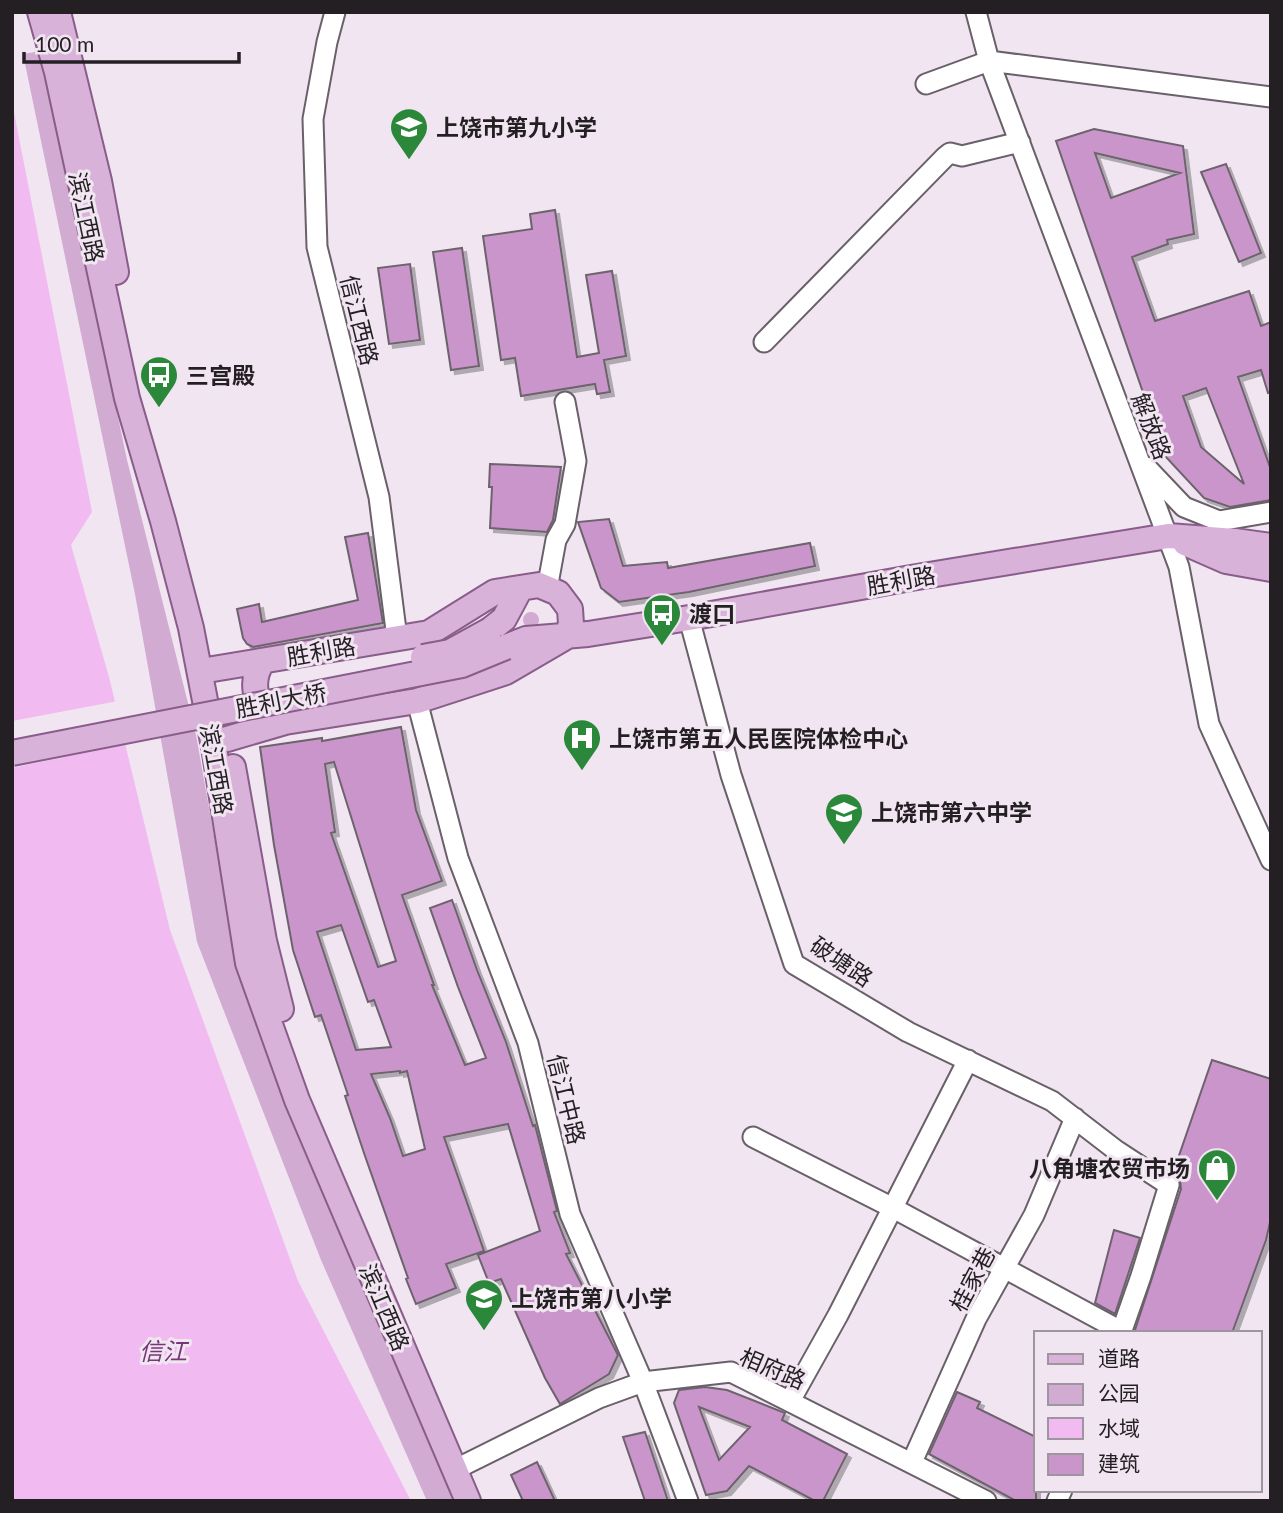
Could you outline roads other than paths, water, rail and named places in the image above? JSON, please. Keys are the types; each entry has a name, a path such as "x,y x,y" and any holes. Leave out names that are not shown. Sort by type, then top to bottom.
{"main road":[{"name":"滨江西路","path":"40,12 57,72 127,398 191,628 214,747 248,963 297,1100 461,1466 486,1501"},
{"name":"滨江西路","path":"58,12 99,181 134,371 178,526 214,669 277,1001 367,1239 461,1466 468,1501"},
{"name":"胜利路","path":"635,625 1168,536 1271,546"},
{"path":"1168,536 1226,561 1271,569"},
{"path":"538,585 558,593 570,609 587,617 635,625 566,637 498,638 504,619 520,589 538,585"},
{"name":"胜利路","path":"214,669 429,633 495,592 520,589"},
{"path":"227,739 285,722 417,701 506,672 566,637 571,624 570,609"},
{"name":"胜利大桥","path":"12,737 450,652 498,638"},
{"name":"胜利大桥","path":"12,753 462,665 498,638"},
{"path":"263,662 255,677 255,690 260,706 269,715 285,722"}],"street":[{"name":"信江西路","path":"335,12 313,124 317,247 379,497 397,638"},
{"name":"解放路","path":"976,12 989,61 1179,567 1209,724 1271,860"},
{"path":"926,84 989,61 1271,97"},
{"path":"764,342 950,153 962,156 1020,142"},
{"path":"547,589 556,540 565,524 576,461 565,402"},
{"path":"1138,459 1184,507 1219,522 1271,512"},
{"name":"破塘路","path":"689,618 731,775 794,964 908,1032 1052,1101 1117,1151 1169,1185 1121,1331"},
{"name":"信江中路","path":"417,701 458,858 528,1043 570,1214 643,1382 688,1501"},
{"path":"790,1401 838,1315 968,1060"},
{"name":"桂家巷","path":"912,1462 976,1320 1034,1215 1075,1118"},
{"path":"753,1137 893,1208 1119,1331"},
{"name":"相府路","path":"461,1466 599,1398 643,1382 732,1372 986,1501"}],"water":[{"name":"信江","path":"12,102 92,512 71,545 109,677 170,930 298,1281 411,1501 12,1501"}],"place":[{"name":"上饶市第九小学","path":"409,161"},
{"name":"三宫殿","path":"159,409"},
{"name":"渡口","path":"662,647"},
{"name":"上饶市第五人民医院体检中心","path":"582,772"},
{"name":"上饶市第六中学","path":"844,846"},
{"name":"八角塘农贸市场","path":"1217,1202"},
{"name":"上饶市第八小学","path":"484,1332"}]}
